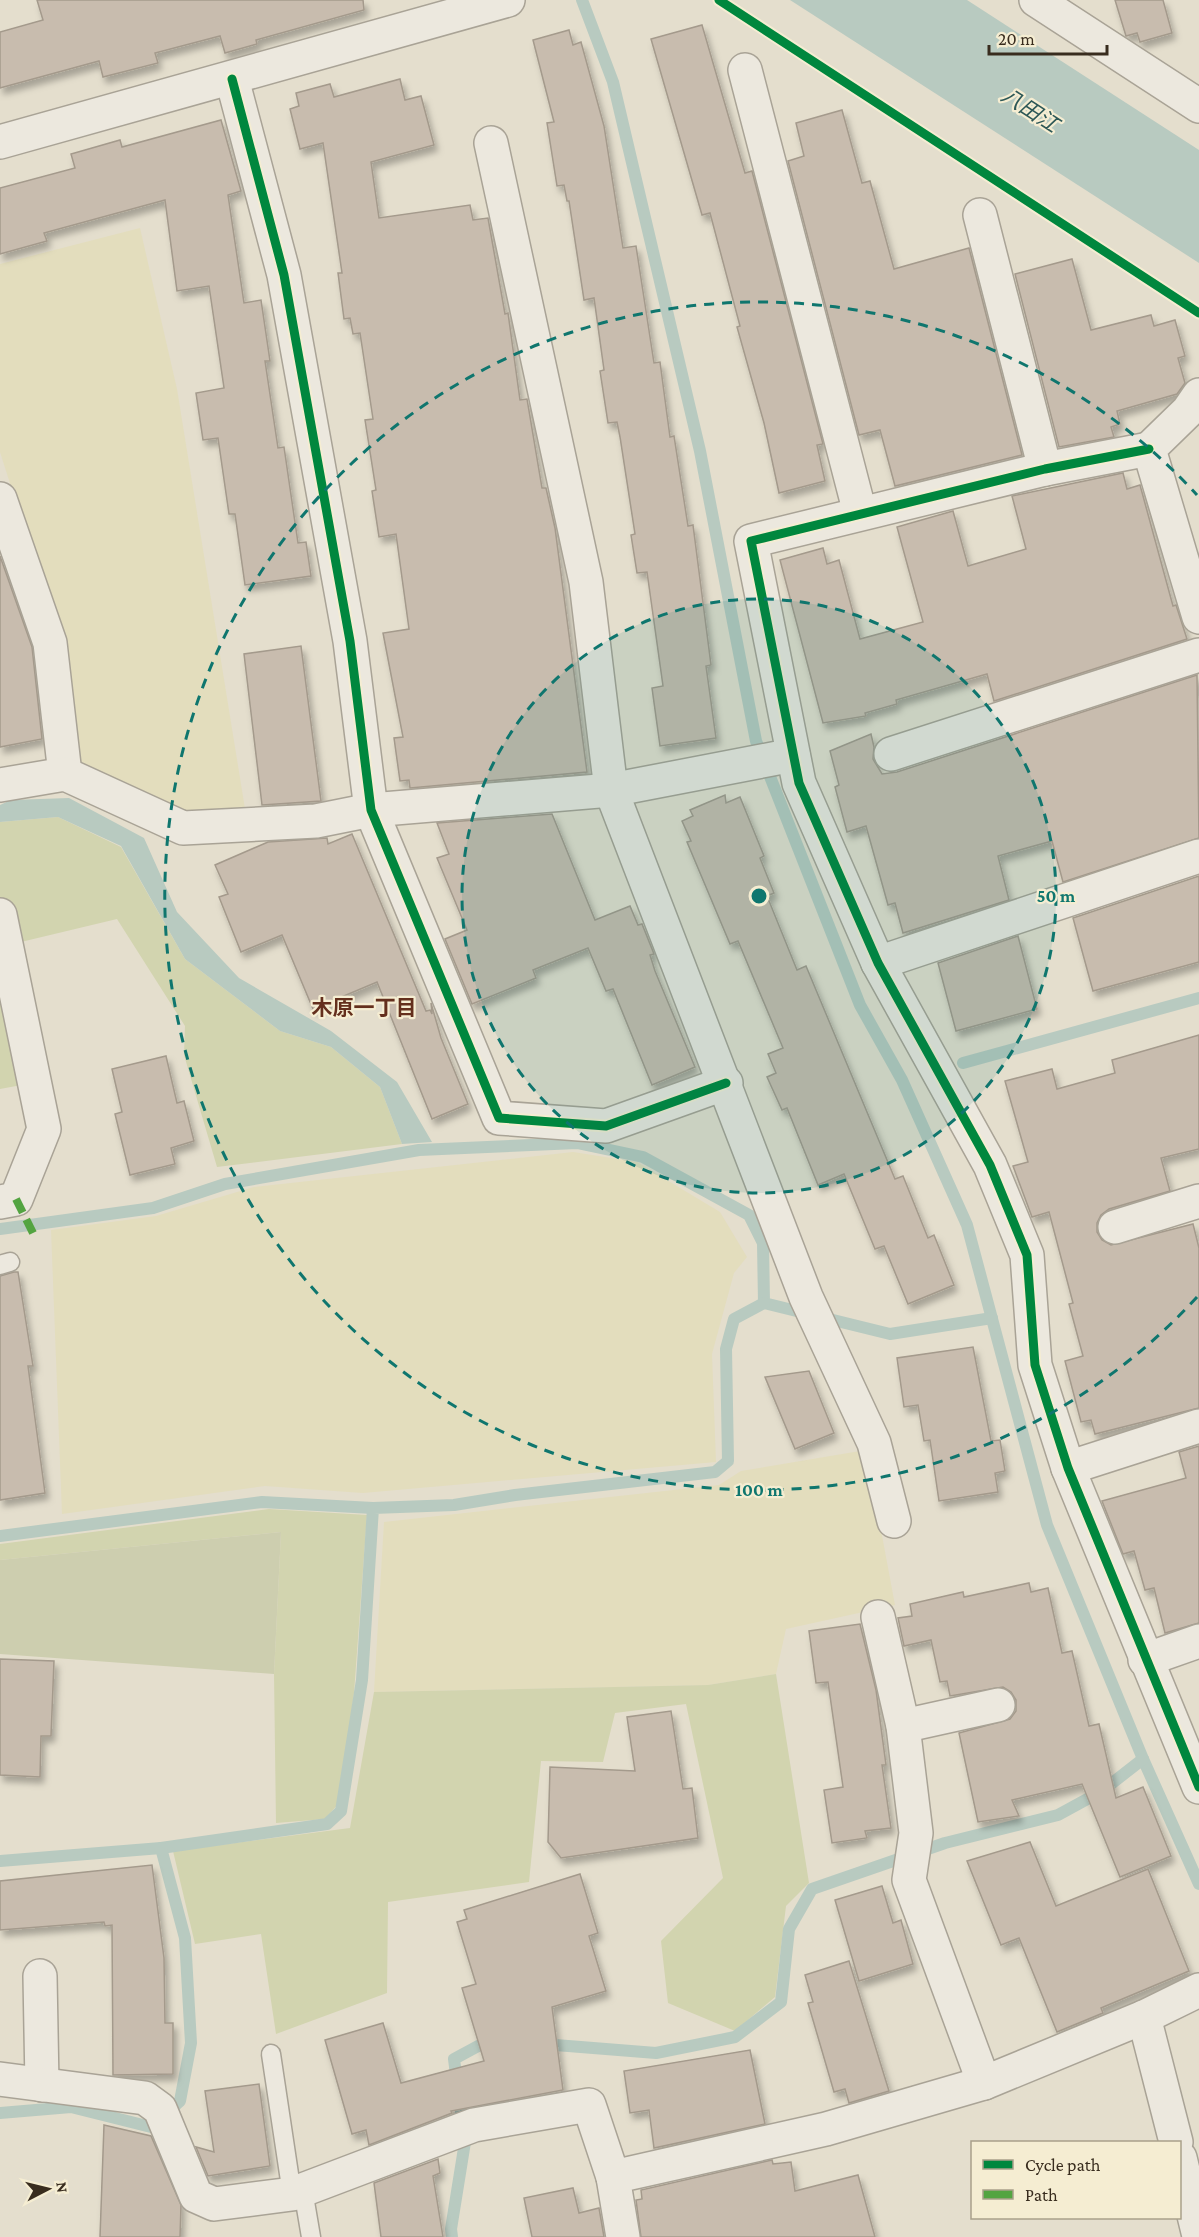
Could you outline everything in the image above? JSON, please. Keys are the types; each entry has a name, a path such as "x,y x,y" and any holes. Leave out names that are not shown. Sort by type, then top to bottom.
{"street":[{"path":"0,142 508,0"},
{"path":"1036,0 1199,106"},
{"path":"745,70 860,513"},
{"path":"232,79 284,275 350,640 371,810 499,1118 606,1126 726,1083"},
{"path":"491,143 586,582 611,790 726,1083 806,1297 874,1443 894,1521"},
{"path":"980,215 1045,469"},
{"path":"1199,395 1188,411 1149,449 1045,469 751,541 799,783 878,963 990,1164 1027,1255 1035,1365 1068,1468 1199,1787"},
{"path":"1149,449 1199,617"},
{"path":"0,499 50,643 65,774"},
{"path":"891,754 1199,655"},
{"path":"0,784 65,774 183,828 316,821 371,810 611,790 793,754"},
{"path":"878,963 1199,856"},
{"path":"0,915 44,1129 16,1199 0,1202"},
{"path":"1115,1227 1199,1201"},
{"path":"1068,1468 1199,1426"},
{"path":"878,1617 903,1726 916,1833 909,1880 984,2083"},
{"path":"1145,1660 1199,1641"},
{"path":"903,1726 998,1705"},
{"path":"40,1976 42,2085"},
{"path":"613,2177 826,2129 984,2083 1144,2017 1199,1990"},
{"path":"1144,2017 1176,2141"},
{"path":"0,2079 145,2098 164,2118 196,2196 214,2204 297,2192 474,2125 589,2105 613,2177 623,2237"},
{"path":"1181,2166 1199,2236"}],"lane":[{"path":"271,2054 297,2192 311,2237"}],"shaded area":[{"path":"140,228 177,389 246,815 187,821 76,764 61,643 0,452 0,264"},
{"path":"573,1152 637,1162 720,1212 747,1257 734,1273 712,1354 716,1462 363,1493 265,1486 62,1514 51,1230 156,1216 254,1187"},
{"path":"866,1450 895,1605 786,1629 776,1674 708,1685 374,1692 384,1522 719,1485 741,1471"}],"green space":[{"path":"58,817 121,847 185,959 280,1031 331,1047 380,1087 402,1144 217,1167 184,1055 185,1026 117,919 0,947 0,822"},
{"path":"0,947 27,1084 0,1089"},
{"path":"269,1509 367,1515 354,1693 340,1802 325,1819 276,1823 274,1674 281,1532 0,1560 0,1544"},
{"path":"281,1532 274,1674 0,1654 0,1560"},
{"path":"776,1674 809,1883 786,1906 775,1997 735,2031 668,2003 661,1941 723,1878 686,1704 615,1713 603,1762 541,1761 529,1882 388,1902 387,1993 276,2034 261,1934 195,1944 173,1851 350,1828 374,1692 708,1685"}],"water":[{"name":"八田江","path":"790,0 967,0 1199,150 1199,263"},
{"path":"69,798 144,838 177,912 239,978 331,1031 397,1082 432,1142 402,1144 380,1087 331,1047 280,1031 185,959 121,846 58,817 0,822 0,805 11,800"}],"building":[{"path":"37,0 363,0 364,10 256,40 257,44 225,53 220,36 155,53 158,63 103,77 99,61 0,88 0,32 43,20"},
{"path":"1115,0 1163,0 1172,33 1140,42 1137,33 1126,36"},
{"path":"702,25 745,173 752,171 823,444 817,445 825,481 779,493 764,423 737,327 740,326 710,213 702,215 651,39"},
{"path":"569,30 573,45 581,42 604,126 623,248 636,246 654,363 660,362 670,437 674,436 688,526 693,525 711,665 706,666 716,738 660,746 652,688 663,686 647,572 637,573 631,535 635,534 620,437 617,422 608,423 600,371 604,370 594,298 584,300 569,201 567,201 564,185 557,186 547,123 554,122 533,40"},
{"path":"400,79 405,100 421,96 434,145 371,162 379,218 470,205 473,220 488,218 505,314 508,313 520,400 527,399 542,488 546,488 555,528 587,772 410,788 409,780 400,781 394,738 403,737 383,633 409,629 396,534 379,537 372,491 376,490 365,420 373,419 360,333 353,334 350,318 344,319 338,273 342,273 323,143 300,149 290,109 299,106 296,93 330,84 334,97"},
{"path":"842,110 862,183 870,181 894,269 969,248 1022,455 895,486 880,430 859,435 788,161 804,156 796,123"},
{"path":"221,120 241,191 228,195 244,303 261,300 270,361 265,361 278,448 284,447 298,543 306,542 311,576 245,585 235,514 229,514 218,438 203,440 196,393 224,388 209,286 177,291 165,200 44,233 47,241 0,254 0,188 75,168 71,154 120,140 122,147"},
{"path":"1072,259 1091,330 1151,315 1154,326 1175,320 1185,356 1178,358 1185,383 1177,394 1117,411 1120,424 1111,427 1114,437 1059,447 1015,274"},
{"path":"1123,473 1127,489 1140,485 1173,606 1176,605 1187,639 994,701 987,674 896,700 897,704 865,713 866,716 823,723 780,560 823,548 827,564 839,560 860,639 923,622 897,527 953,511 968,566 1026,549 1012,496"},
{"path":"0,556 32,647 42,739 0,747"},
{"path":"301,646 321,801 262,805 244,654"},
{"path":"1197,675 1199,838 1063,882 1052,841 998,856 1009,900 903,933 895,903 888,905 866,826 847,832 835,787 839,785 830,751 871,734 874,747 873,759 882,774 897,772"},
{"path":"725,795 726,803 740,797 764,856 760,858 774,893 767,896 797,970 806,966 895,1179 903,1176 928,1238 934,1235 954,1285 908,1304 884,1246 875,1249 844,1174 818,1185 787,1108 782,1110 767,1077 776,1073 768,1054 783,1048 738,941 730,944 687,842 691,841 682,821 693,816 690,810"},
{"path":"552,814 595,920 630,906 638,925 642,924 654,954 650,955 655,971 695,1067 652,1085 613,989 606,991 588,948 533,970 536,978 472,1004 445,939 467,930 437,858 449,854 437,823"},
{"path":"352,834 426,1011 430,1010 432,1014 431,1003 441,1038 468,1104 432,1119 377,982 313,1009 282,935 241,952 219,897 228,894 215,865 268,842 327,838 328,844"},
{"path":"1199,876 1199,962 1093,991 1073,918"},
{"path":"1018,936 1037,1009 956,1031 938,963"},
{"path":"1199,1035 1199,1149 1161,1158 1170,1191 1109,1209 1101,1215 1097,1223 1097,1232 1102,1240 1111,1245 1193,1224 1199,1248 1199,1408 1095,1434 1091,1420 1081,1422 1065,1361 1083,1356 1069,1304 1073,1303 1049,1212 1032,1217 1013,1166 1028,1162 1005,1081 1052,1069 1057,1089 1115,1073 1112,1060"},
{"path":"166,1056 177,1103 184,1101 194,1141 171,1148 175,1164 130,1175 115,1114 122,1112 112,1069"},
{"path":"18,1272 33,1366 28,1366 45,1493 0,1500 0,1276"},
{"path":"973,1347 991,1441 1000,1440 1005,1471 995,1473 998,1492 939,1501 930,1440 924,1441 918,1405 904,1407 897,1358"},
{"path":"809,1371 834,1433 795,1449 765,1377"},
{"path":"1199,1446 1199,1623 1165,1633 1154,1588 1145,1590 1134,1551 1123,1554 1102,1501 1186,1478 1179,1452"},
{"path":"1029,1583 1031,1592 1048,1588 1062,1653 1072,1651 1089,1726 1099,1724 1116,1798 1143,1787 1171,1856 1120,1877 1082,1784 1012,1800 1019,1816 978,1822 959,1733 1010,1719 1016,1711 1016,1700 1011,1692 1003,1687 950,1696 947,1681 940,1682 931,1640 904,1646 898,1618 912,1616 910,1604 963,1592 964,1597"},
{"path":"860,1624 876,1690 886,1765 882,1765 891,1828 865,1831 867,1838 832,1843 824,1790 843,1787 828,1682 816,1683 809,1631"},
{"path":"0,1659 54,1661 51,1736 41,1736 40,1777 0,1775"},
{"path":"671,1711 683,1789 692,1788 698,1838 561,1858 548,1842 550,1767 635,1771 627,1717"},
{"path":"1030,1842 1056,1906 1148,1869 1189,1971 1101,2008 1103,2013 1057,2032 1019,1938 1001,1945 967,1861"},
{"path":"152,1865 164,1958 165,2023 173,2023 173,2074 113,2075 112,1925 105,1926 104,1922 0,1930 0,1881"},
{"path":"580,1874 598,1933 589,1936 606,1991 552,2007 563,2090 451,2111 452,2113 369,2145 366,2130 352,2134 325,2040 383,2023 401,2083 484,2061 462,1988 476,1984 457,1922 467,1919 464,1910"},
{"path":"882,1886 893,1923 901,1920 913,1964 859,1981 835,1900"},
{"path":"849,1961 889,2091 849,2103 845,2089 834,2092 808,2003 813,2002 805,1975"},
{"path":"750,2050 765,2124 654,2148 649,2110 630,2113 624,2071"},
{"path":"259,2084 270,2166 208,2176 196,2147 214,2152 205,2091"},
{"path":"104,2125 151,2136 181,2205 180,2237 100,2237"},
{"path":"438,2159 440,2173 433,2176 443,2237 381,2237 374,2183"},
{"path":"772,2160 773,2164 791,2162 795,2191 858,2175 875,2237 641,2237 636,2200 642,2199 641,2190"},
{"path":"573,2188 579,2213 599,2208 604,2237 532,2237 524,2198"}],"waterway":[{"path":"582,0 613,82 700,451 756,741 860,1005 902,1080 967,1225 1047,1525 1143,1759 1199,1884"},
{"path":"963,1063 1199,998"},
{"path":"0,1229 153,1208 225,1184 419,1150 577,1143 643,1157 749,1215 763,1243 764,1303 890,1334 992,1318"},
{"path":"161,1848 327,1824 341,1811 362,1680 373,1508 454,1505 515,1495 715,1472 728,1461 726,1349 734,1319 764,1303"},
{"path":"0,1536 262,1502 373,1508"},
{"path":"543,2044 656,2053 735,2037 781,2002 789,1929 812,1889 945,1843 1058,1815 1102,1791 1143,1759"},
{"path":"0,1861 161,1848 185,1938 191,2043 180,2101 151,2127 71,2107 0,2113"},
{"path":"461,2113 454,2059 493,2038"},
{"path":"452,2237 451,2229 465,2142"}],"marked path":[{"path":"16,1199 36,1239"}],"cycle path":[{"path":"719,0 1199,313"},
{"path":"232,79 284,275 350,641 371,810 499,1118 606,1126 726,1083"},
{"path":"1149,449 1045,469 751,541 799,783 878,963 990,1165 1027,1255 1035,1365 1068,1468 1199,1787"}],"district":[{"name":"木原一丁目","path":"364,1008"}]}
